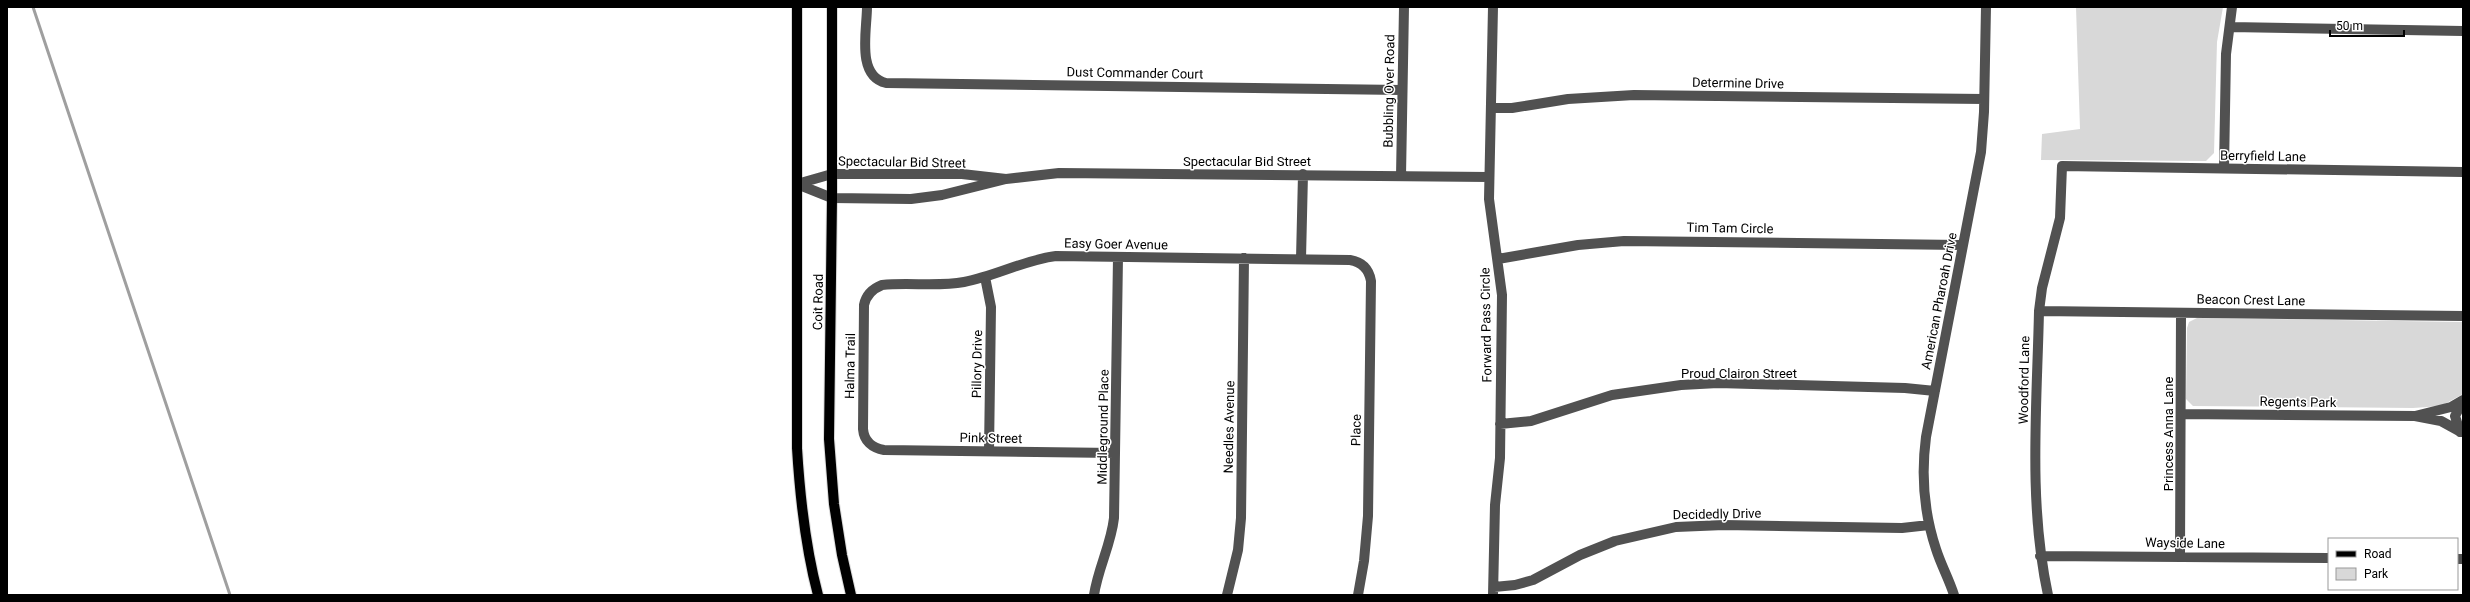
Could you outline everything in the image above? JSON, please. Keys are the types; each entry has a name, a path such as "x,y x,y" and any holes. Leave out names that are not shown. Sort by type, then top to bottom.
{"main road":[{"name":"Coit Road","path":"797,7 797,448 801,506 809,562 818,595"},
{"name":"Coit Road","path":"832,7 832,198 829,439 834,504 842,555 851,595"}],"street":[{"name":"Dust Commander Court","path":"867,7 866,62 871,75 878,80 887,83 1402,90"},
{"name":"Bubbling Over Road","path":"1401,176 1404,7"},
{"name":"Forward Pass Circle","path":"1494,7 1489,177 1490,217 1498,259 1502,295 1500,458 1495,505 1494,591"},
{"name":"American Pharoah Drive","path":"1954,595 1929,525 1924,497 1923,465 1962,245 1980,158 1984,99 1986,7"},
{"path":"2224,168 2226,60 2232,7"},
{"path":"2230,27 2463,31"},
{"name":"Determine Drive","path":"1492,108 1512,108 1568,99 1634,95 1984,99"},
{"name":"Berryfield Lane","path":"2062,166 2463,172"},
{"name":"Woodford Lane","path":"2048,595 2040,556 2035,498 2039,311 2042,288 2060,218 2062,166"},
{"name":"Spectacular Bid Street","path":"798,184 832,198 927,198 1006,179 1059,173 1303,174 1489,177"},
{"name":"Spectacular Bid Street","path":"798,184 832,174 962,174 1006,179"},
{"path":"1302,259 1303,174"},
{"name":"Tim Tam Circle","path":"1498,259 1578,245 1617,241 1962,245"},
{"name":"Easy Goer Avenue","path":"871,291 886,285 947,284 985,277 1042,258 1118,257 1350,260 1364,267"},
{"name":"Middleground Place","path":"1094,595 1113,525 1116,453 1118,257"},
{"name":"Needles Avenue","path":"1227,595 1238,550 1241,518 1244,258"},
{"name":"Place","path":"1358,595 1364,561 1368,516 1371,281 1364,267"},
{"name":"Pillory Drive","path":"985,277 990,307 989,451"},
{"name":"Halma Trail","path":"868,442 863,429 864,306 871,291"},
{"name":"Beacon Crest Lane","path":"2039,311 2463,316"},
{"name":"Princess Anna Lane","path":"2180,556 2181,312"},
{"name":"Proud Clairon Street","path":"1500,424 1531,421 1612,395 1681,385 1718,384 1905,388 1935,391"},
{"path":"2462,434 2455,416 2463,400"},
{"name":"Regents Park","path":"2415,416 2451,407 2463,400"},
{"name":"Regents Park","path":"2181,414 2415,416 2441,421 2462,434"},
{"name":"Pink Street","path":"868,442 884,450 1116,453"},
{"name":"Decidedly Drive","path":"1494,591 1533,580 1580,555 1614,541 1676,527 1724,525 1902,528 1929,525"},
{"name":"Wayside Lane","path":"2040,556 2328,558"}],"green space":[{"path":"2076,7 2223,7 2217,42 2214,153 2206,161 2041,160 2042,134 2080,129"},
{"path":"2197,318 2463,322 2463,394 2441,406 2413,408 2193,406 2186,399 2187,328 2189,322"}],"waterway":[{"path":"33,7 230,595"}]}
